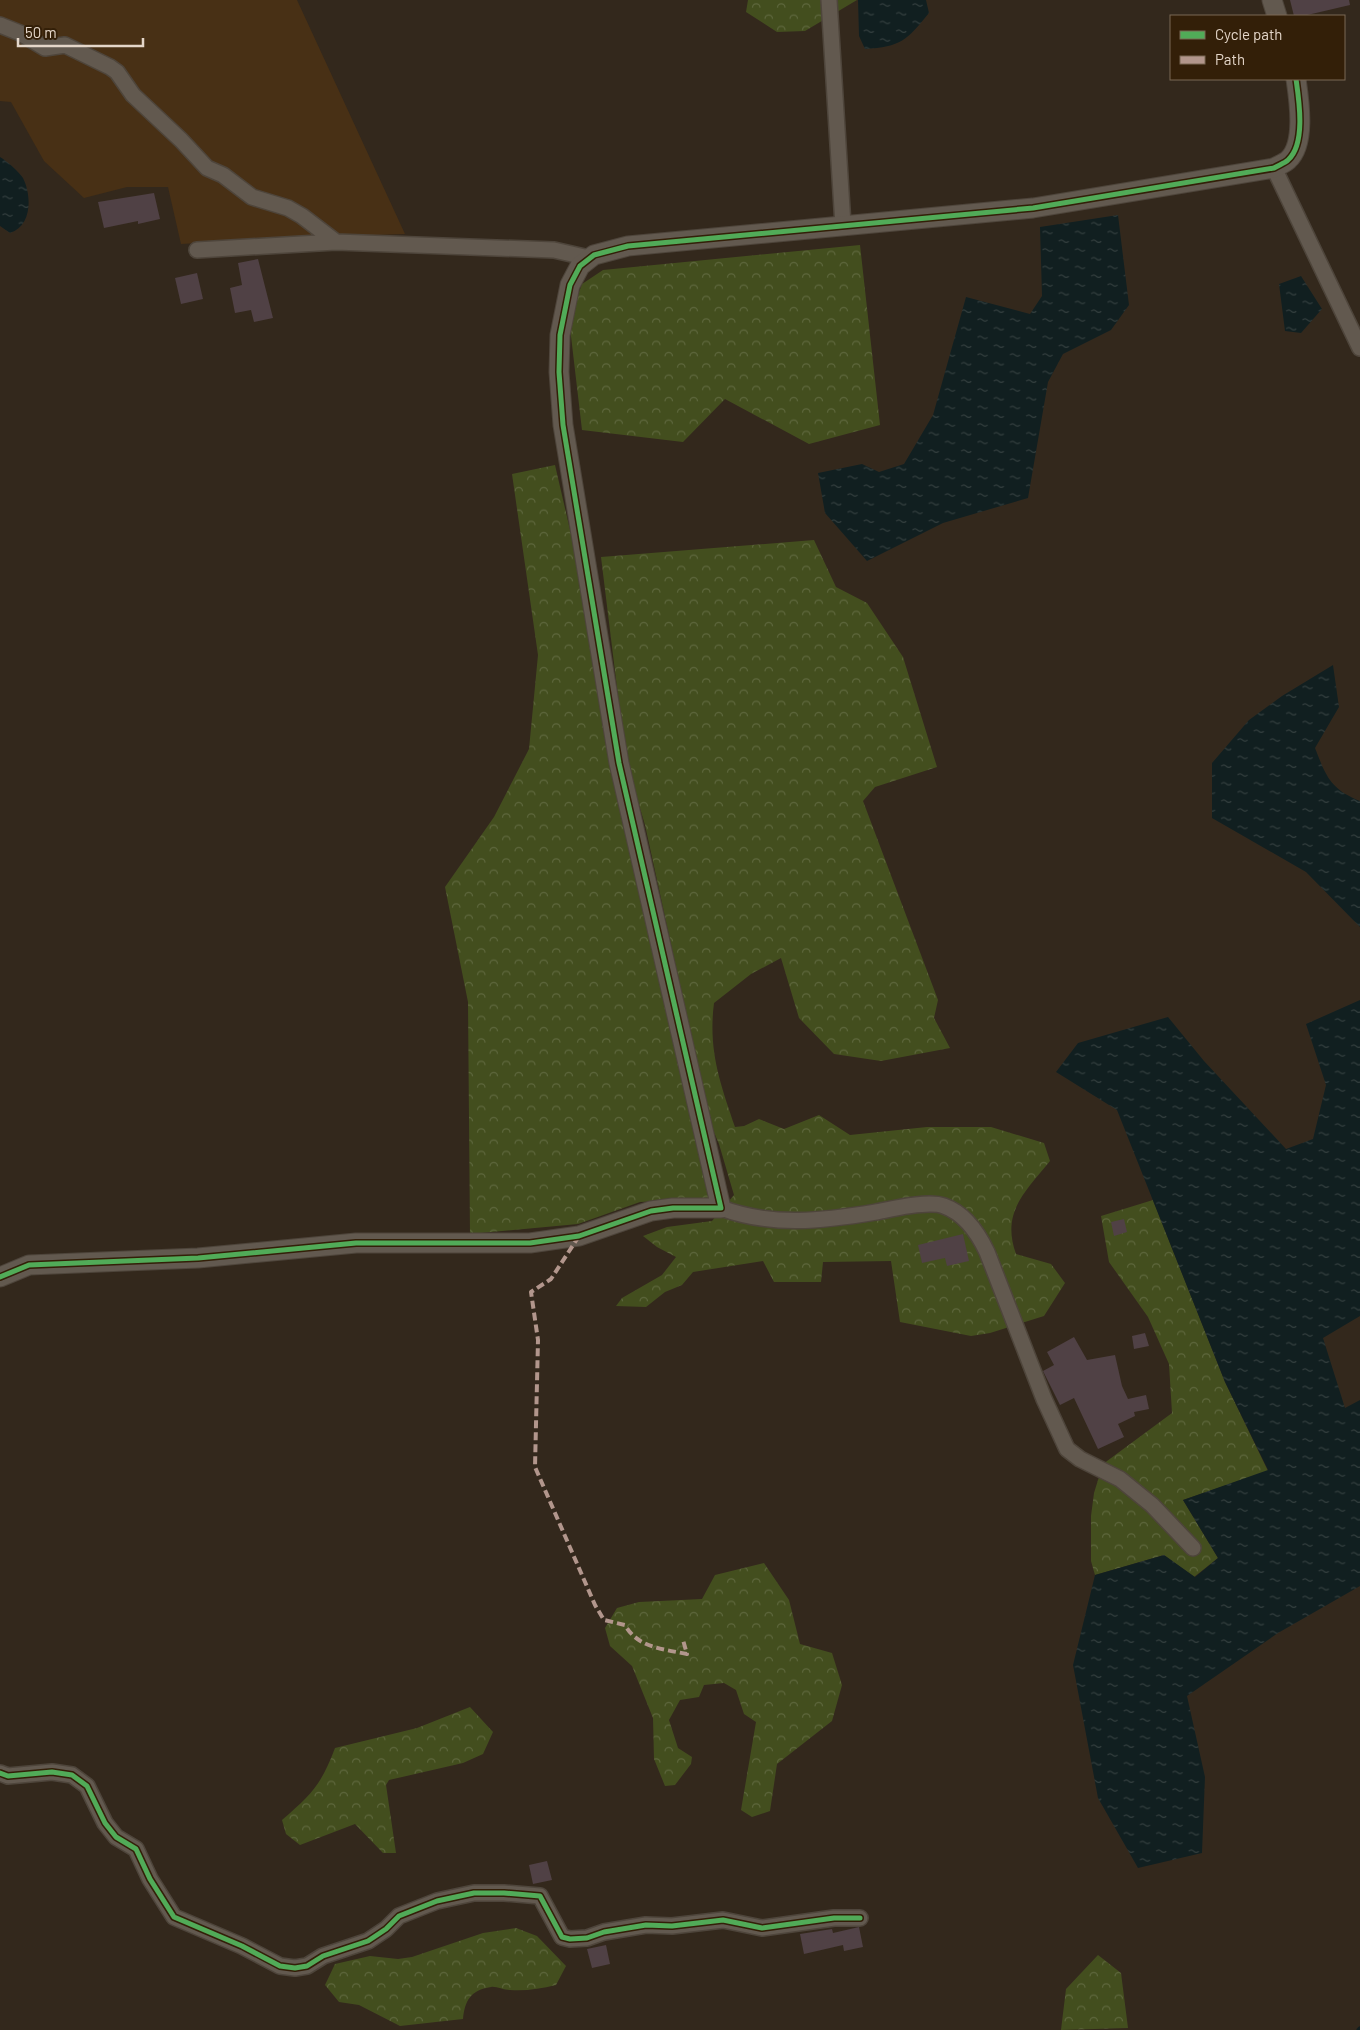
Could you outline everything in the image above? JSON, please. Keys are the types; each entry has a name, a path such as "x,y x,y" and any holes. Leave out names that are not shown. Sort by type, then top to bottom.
{"street":[{"path":"829,0 843,224"},
{"path":"1272,0 1277,15"},
{"path":"0,25 20,32 45,48 65,45 110,67 117,72 138,100 181,140 207,168 222,175 252,197 288,208 336,242"},
{"path":"721,1208 619,763 569,473 559,372 560,335 570,285 580,266 603,250 843,224 1033,208 1274,168 1289,160 1296,142 1301,113 1296,80"},
{"path":"1274,168 1360,348"},
{"path":"197,250 336,242 554,250 589,258"},
{"path":"0,1277 29,1265 198,1258 356,1243 538,1243 579,1236 651,1211 674,1208 721,1208 756,1219 792,1222 846,1217 932,1204 950,1208 977,1232 987,1252 1044,1399 1067,1449 1080,1459 1120,1479 1152,1505 1193,1548"},
{"path":"0,1773 8,1776 52,1772 72,1775 86,1786 110,1830 136,1849 150,1879 174,1917 242,1946 280,1966 295,1968 307,1966 323,1956 368,1941 386,1929 399,1916 437,1901 474,1893 540,1896 562,1936 570,1939 587,1938 604,1932 646,1925 672,1926 722,1920 762,1928 834,1918 860,1918"}],"shaded area":[{"path":"0,0 297,0 405,234 280,238 181,244 168,187 127,187 84,198 44,161 11,102 0,101"}],"green space":[{"path":"748,0 857,0 805,31 777,32 746,12"},
{"path":"860,245 880,425 809,444 725,399 683,442 582,430 569,319 582,284 603,270"},
{"path":"555,465 580,573 639,881 709,1199 640,1202 578,1224 470,1234 468,1002 445,887 494,817 529,749 538,655 512,474"},
{"path":"814,540 836,587 867,603 903,657 937,767 875,787 863,801 938,1000 934,1018 950,1048 881,1061 834,1054 799,1018 781,958 751,974 714,1003 713,1036 717,1066 735,1127 744,1126 759,1119 784,1129 819,1115 850,1135 927,1127 991,1127 1044,1143 1050,1161 1018,1203 1011,1226 1012,1239 1016,1254 1051,1264 1065,1283 1044,1316 990,1333 971,1336 900,1322 891,1261 823,1262 821,1282 774,1282 763,1261 693,1272 682,1285 665,1292 646,1307 616,1306 622,1298 662,1275 676,1257 657,1247 643,1236 667,1227 712,1221 734,1195 719,1144 710,1123 645,825 626,761 601,557"},
{"path":"1153,1200 1225,1382 1268,1471 1183,1500 1218,1558 1194,1577 1164,1555 1095,1575 1091,1561 1091,1516 1094,1493 1103,1464 1172,1413 1169,1364 1148,1317 1109,1262 1101,1216"},
{"path":"764,1563 789,1600 800,1644 832,1653 842,1685 832,1721 777,1764 770,1811 752,1817 741,1810 756,1722 744,1714 736,1690 724,1683 704,1685 699,1697 680,1700 669,1720 678,1748 692,1757 691,1764 675,1785 665,1786 654,1759 653,1718 632,1666 610,1646 605,1628 617,1608 639,1602 702,1599 715,1575"},
{"path":"470,1707 493,1732 483,1754 463,1763 389,1780 386,1785 396,1853 383,1853 355,1824 300,1845 286,1834 282,1820 308,1796 320,1780 335,1748 417,1728"},
{"path":"516,1928 537,1936 566,1966 556,1985 522,1990 484,1988 470,1997 465,2007 463,2019 400,2026 359,2005 339,2002 325,1985 335,1964 370,1956 398,1959 412,1957 483,1933"},
{"path":"1098,1955 1121,1973 1128,2028 1061,2030 1066,1989"}],"water":[{"path":"858,0 926,0 929,13 909,36 895,44 865,49 859,36"},
{"path":"0,157 23,178 28,193 28,210 23,224 10,233 0,226"},
{"path":"1118,215 1129,305 1111,330 1063,354 1048,382 1028,498 943,523 867,561 825,513 818,473 862,464 879,472 904,464 933,415 966,297 1030,314 1042,296 1040,227"},
{"path":"1301,276 1322,309 1301,333 1285,331 1279,284"},
{"path":"1333,665 1339,707 1315,748 1326,774 1335,786 1342,792 1360,801 1360,927 1306,872 1212,818 1212,763 1249,720 1282,696"},
{"path":"1360,1000 1360,1316 1323,1338 1345,1408 1360,1400 1360,1586 1278,1633 1187,1696 1205,1777 1202,1853 1138,1868 1098,1798 1073,1665 1095,1575 1164,1555 1195,1577 1218,1558 1183,1500 1268,1470 1225,1382 1117,1110 1056,1072 1078,1043 1168,1017 1204,1061 1286,1149 1313,1139 1326,1085 1306,1024"}],"building":[{"path":"1290,0 1349,0 1350,5 1307,15 1294,15"},
{"path":"154,193 160,219 138,224 138,221 104,228 98,202"},
{"path":"258,259 273,318 254,322 251,310 235,313 230,288 242,285 238,263"},
{"path":"197,273 203,299 181,304 175,278"},
{"path":"1124,1219 1127,1232 1114,1236 1111,1222"},
{"path":"963,1234 969,1261 947,1266 945,1258 922,1263 918,1245"},
{"path":"1145,1333 1149,1346 1134,1349 1132,1336"},
{"path":"1074,1337 1087,1360 1115,1355 1122,1386 1128,1399 1146,1395 1149,1409 1134,1412 1135,1416 1118,1424 1124,1437 1098,1449 1074,1398 1060,1405 1043,1371 1054,1365 1047,1352"},
{"path":"547,1861 552,1880 533,1884 529,1865"},
{"path":"859,1927 863,1947 844,1951 843,1945 804,1954 800,1934 832,1929 833,1933"},
{"path":"606,1945 610,1964 592,1968 587,1949"}],"marked path":[{"path":"579,1236 551,1279 531,1292 538,1340 535,1467 595,1605 604,1620 625,1625 630,1633 644,1643 660,1649 687,1654 683,1640"}],"cycle path":[{"path":"0,1277 29,1265 198,1258 356,1243 530,1243 579,1236 651,1211 673,1208 721,1208 619,763 563,425 559,372 560,335 570,285 580,266 594,255 628,246 1033,208 1274,168 1288,160 1294,153 1297,144 1300,121 1296,80"},
{"path":"0,1773 8,1776 52,1772 72,1775 87,1786 105,1823 116,1837 136,1849 150,1879 174,1917 242,1946 280,1966 295,1968 307,1966 323,1956 368,1941 386,1929 399,1916 437,1901 474,1893 540,1896 562,1937 570,1939 587,1938 604,1932 646,1925 672,1926 723,1920 762,1928 834,1918 860,1918"}]}
